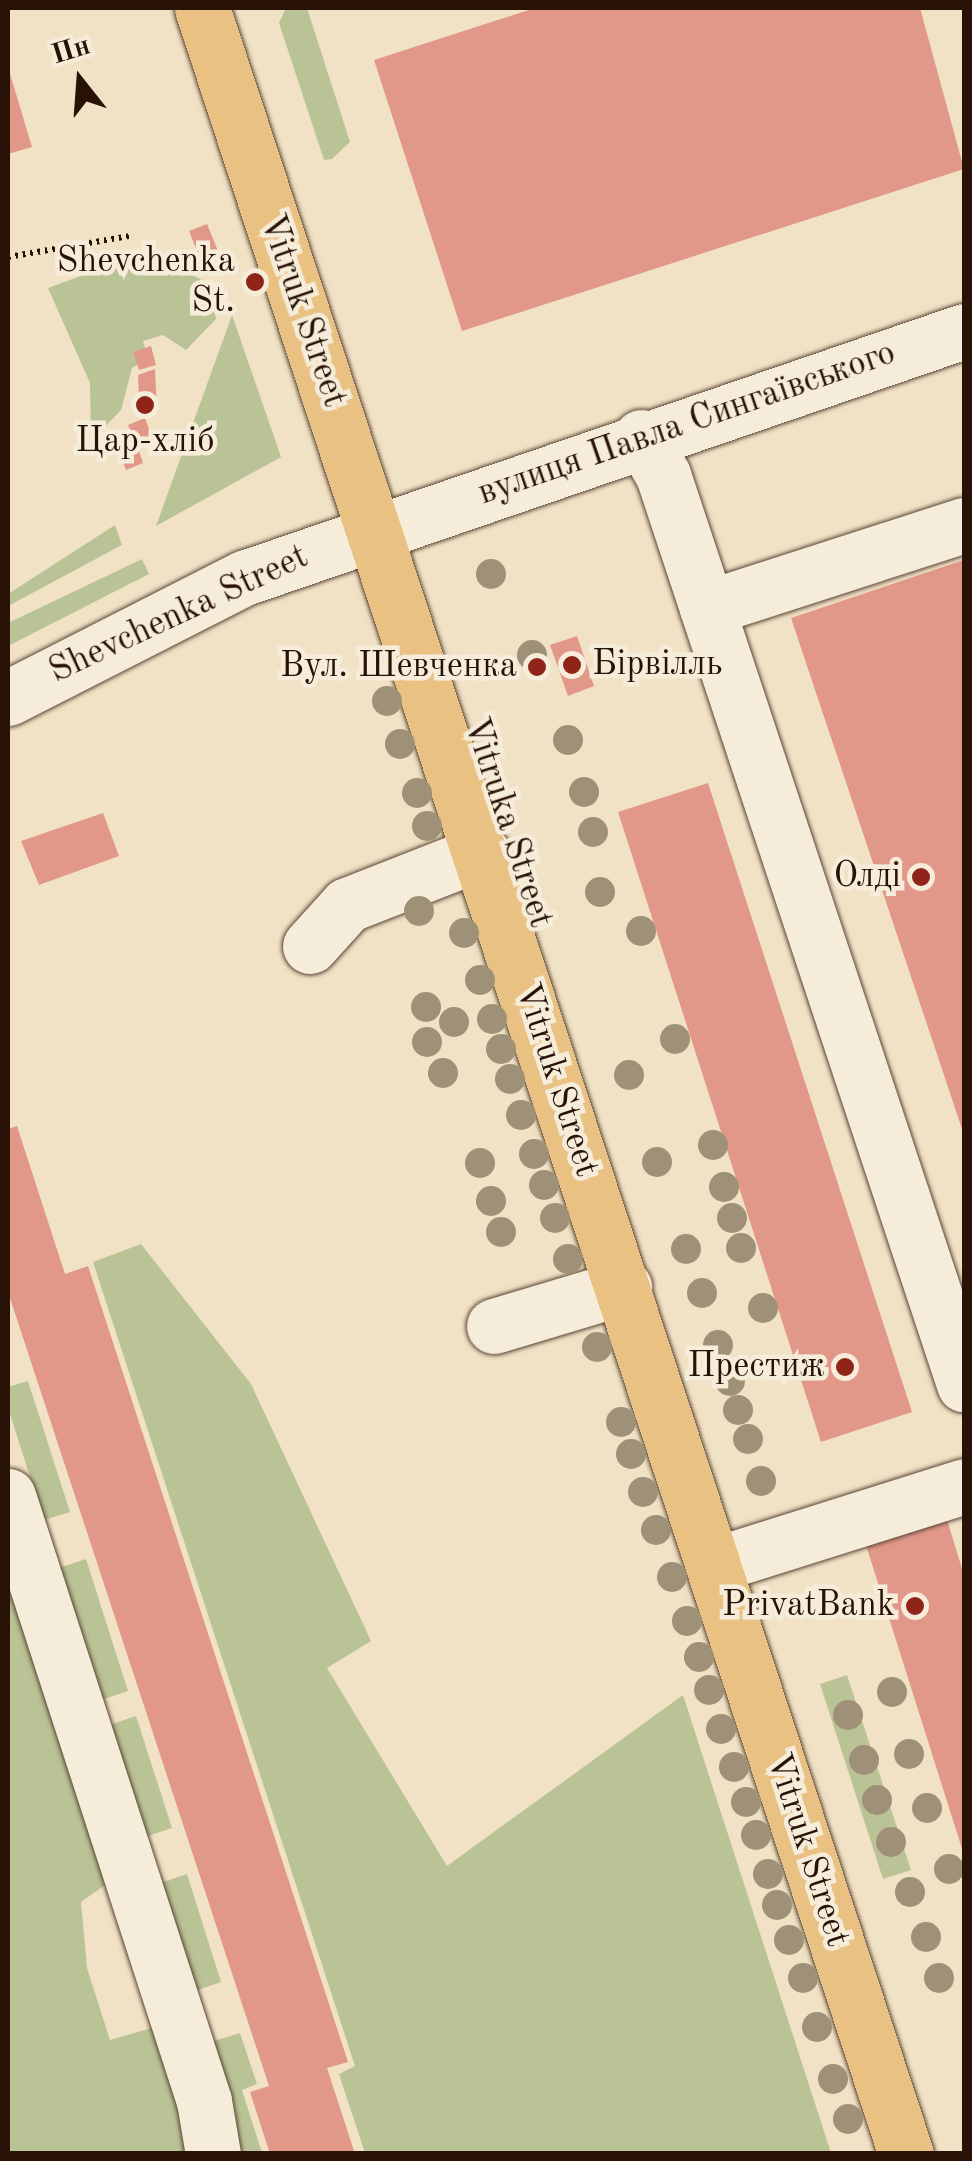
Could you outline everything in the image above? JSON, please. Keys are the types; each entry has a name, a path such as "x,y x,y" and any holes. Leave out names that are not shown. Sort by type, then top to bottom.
{"main road":[{"name":"Vitruk Street","path":"202,8 393,524 482,852 624,1288 729,1560 906,2154"},
{"name":"Vitruka Street","path":"238,8 393,524 729,1560 938,2154"}],"street":[{"name":"вулиця Павла Сингаївського","path":"393,524 964,331"},
{"path":"641,438 663,474 964,1384"},
{"name":"Shevchenka Street","path":"8,698 244,578 393,524"},
{"path":"707,608 964,525"},
{"path":"310,946 347,906 482,852"},
{"path":"494,1326 624,1288"},
{"path":"729,1560 964,1486"},
{"path":"8,1496 213,2154"}],"path":[{"path":"8,257 130,236"}],"green space":[{"path":"286,8 307,8 350,142 332,159 324,160 279,23"},
{"path":"149,251 209,284 216,319 186,350 163,335 143,341 148,358 132,368 121,410 91,441 90,383 48,288"},
{"path":"232,315 281,457 156,526"},
{"path":"115,525 122,545 8,606 8,594"},
{"path":"142,559 149,574 8,646 8,623"},
{"path":"141,1244 251,1384 371,1641 327,1668 447,1866 683,1695 831,2153 365,2153 339,2074 355,2066 93,1262"},
{"path":"28,1381 70,1512 44,1520 8,1408 8,1387"},
{"path":"86,1559 128,1691 101,1700 59,1568"},
{"path":"8,1582 108,1883 81,1902 87,1968 110,2040 155,2027 195,2153 8,2153"},
{"path":"847,1675 911,1870 883,1879 820,1684"},
{"path":"136,1716 172,1828 145,1837 109,1725"},
{"path":"187,1874 221,1982 195,1991 160,1883"},
{"path":"240,2033 257,2084 242,2090 262,2153 231,2153 211,2042"}],"building":[{"path":"535,8 920,8 964,169 462,331 374,60"},
{"path":"8,67 32,147 8,154"},
{"path":"207,224 218,251 200,258 189,231"},
{"path":"151,346 156,365 139,370 133,352"},
{"path":"155,369 157,411 140,417 138,375"},
{"path":"145,418 152,437 135,443 128,425"},
{"path":"137,445 143,463 126,470 119,451"},
{"name":"Олді","path":"964,560 964,1135 791,618"},
{"name":"Бірвілль","path":"577,636 594,686 568,696 550,645"},
{"path":"708,783 912,1412 821,1442 618,812"},
{"path":"103,813 119,856 39,885 21,841"},
{"path":"17,1126 65,1274 88,1266 348,2062 327,2068 355,2154 270,2154 250,2092 269,2086 8,1292 8,1129"},
{"path":"945,1513 964,1575 964,1855 864,1539"}],"place":[{"name":"Shevchenka St.","path":"255,282"},
{"name":"Цар-хліб","path":"145,405"},
{"name":"Бірвілль","path":"572,665"},
{"name":"Вул. Шевченка","path":"537,667"},
{"name":"Олді","path":"921,877"},
{"name":"Престиж","path":"845,1367"},
{"name":"PrivatBank","path":"915,1606"}]}
